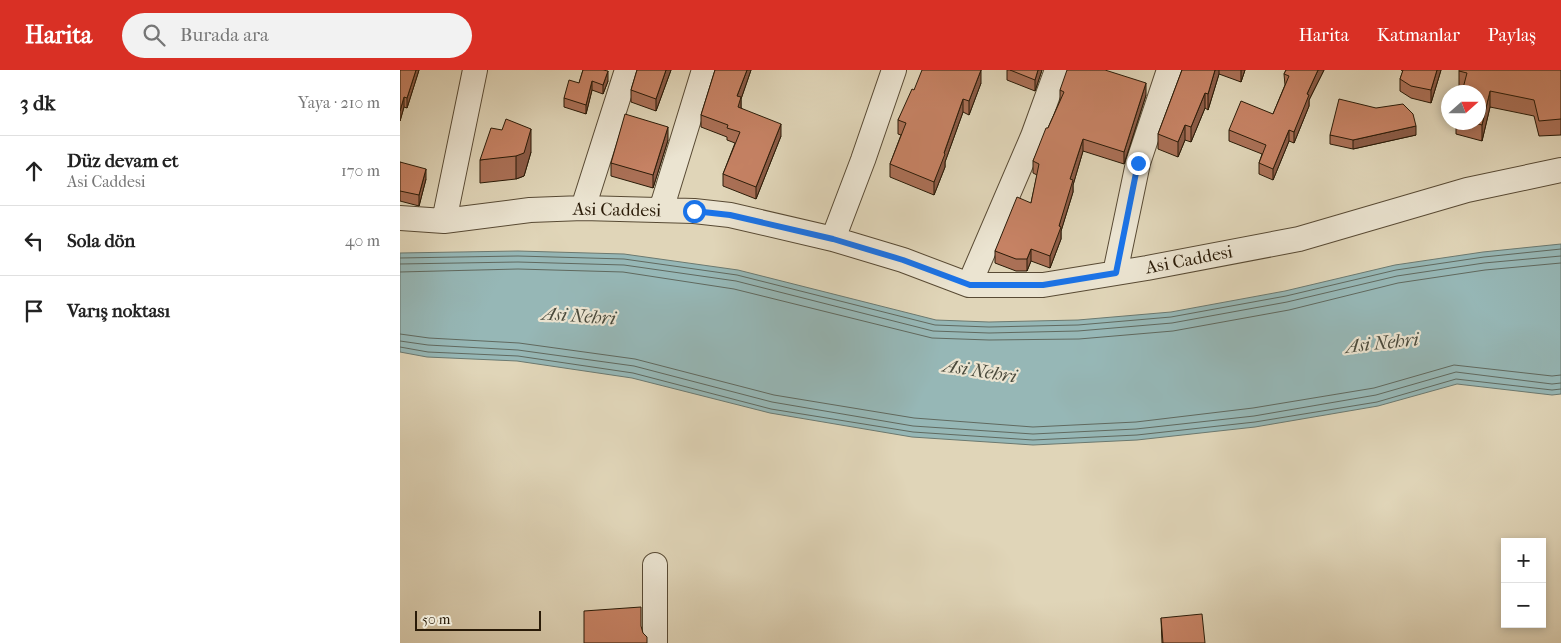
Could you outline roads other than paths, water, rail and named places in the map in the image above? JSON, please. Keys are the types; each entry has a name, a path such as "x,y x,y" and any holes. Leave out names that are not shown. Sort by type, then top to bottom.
{"street":[{"path":"444,221 475,70"},
{"path":"583,208 627,70"},
{"path":"661,210 704,70"},
{"path":"833,239 894,70"},
{"path":"970,285 1034,136 1057,70"},
{"path":"1116,273 1138,163 1169,70"},
{"name":"Asi Caddesi","path":"400,218 444,221 530,210 583,208 661,210 730,215 833,239 903,260 970,285 1043,285 1147,268 1299,239 1467,190 1561,170"},
{"path":"655,565 655,643"}],"water":[{"name":"Asi Nehri","path":"1561,244 1561,394 1552,395 1457,384 1378,406 1255,427 1137,440 1033,445 912,437 770,413 632,378 517,361 427,357 400,352 400,253 518,251 624,254 738,270 936,320 989,322 1078,320 1171,312 1285,291 1395,265 1483,252"}]}
